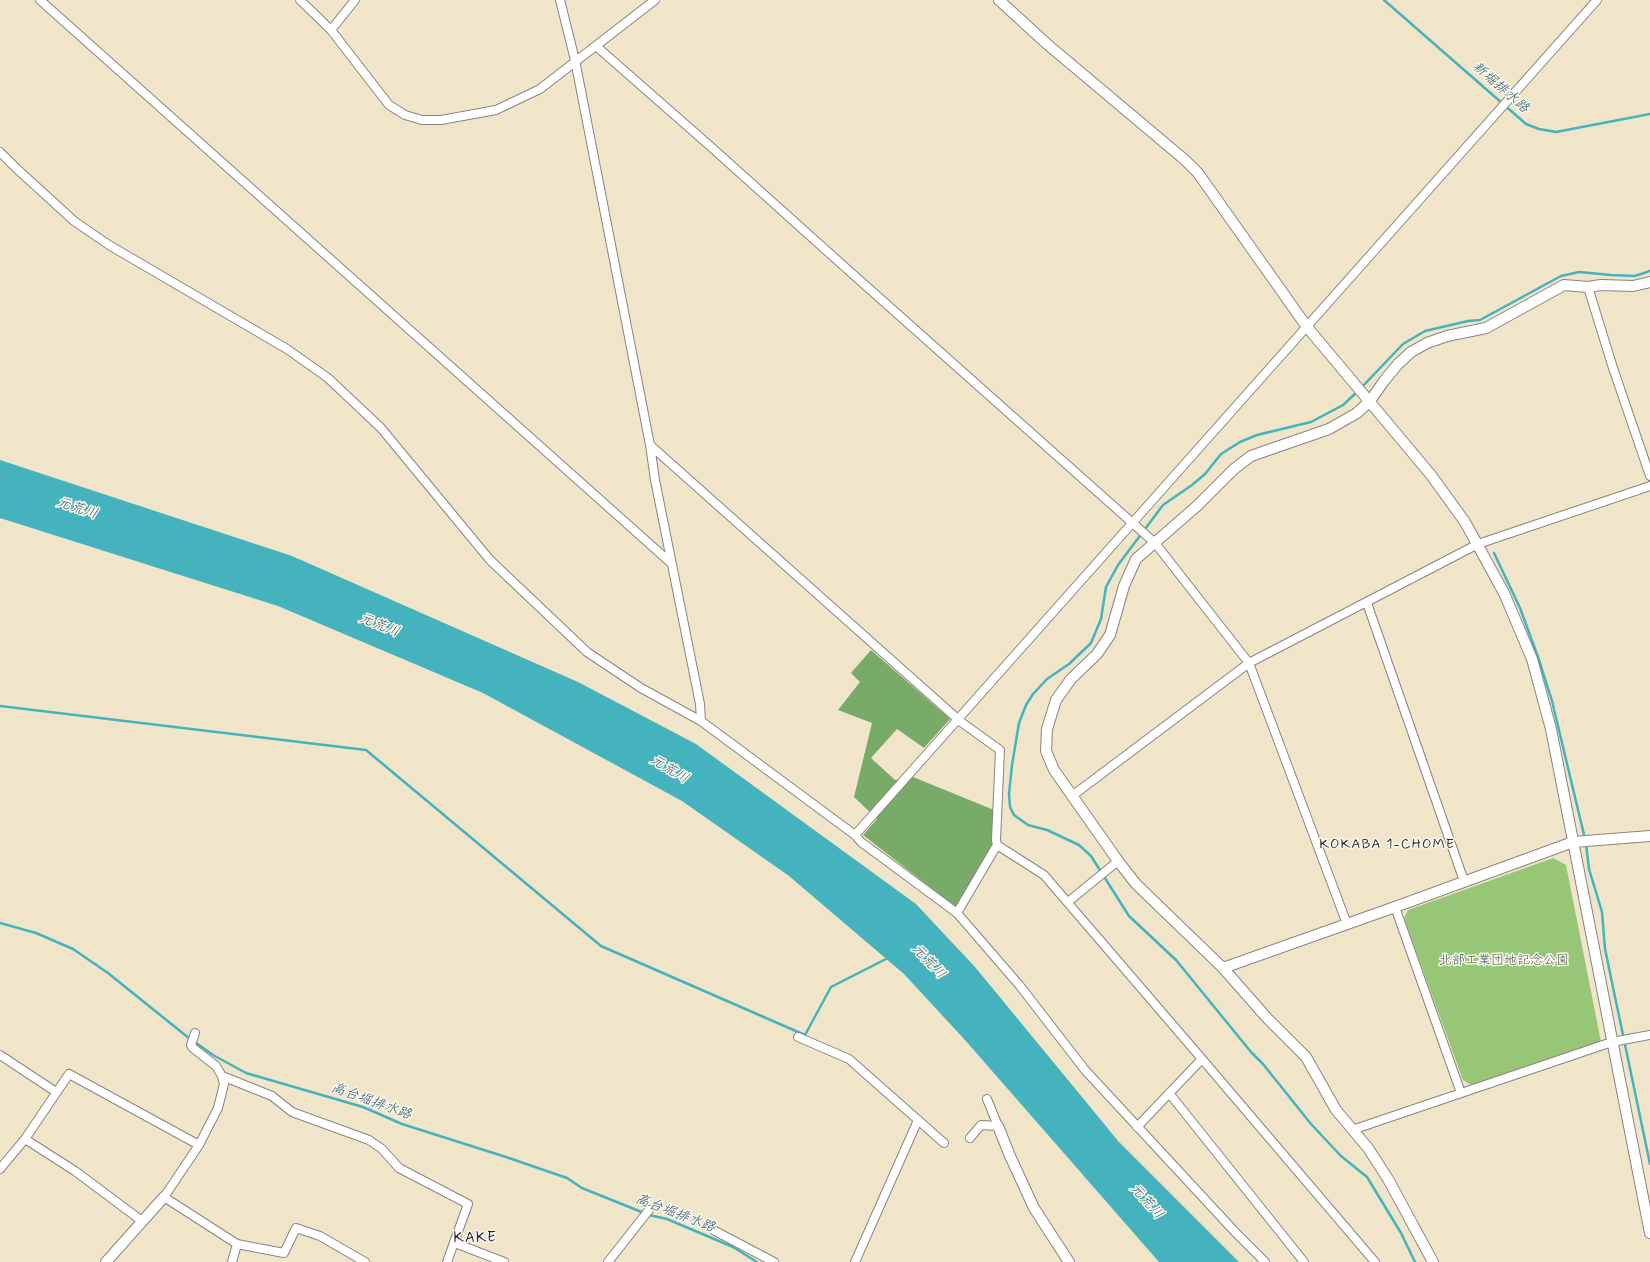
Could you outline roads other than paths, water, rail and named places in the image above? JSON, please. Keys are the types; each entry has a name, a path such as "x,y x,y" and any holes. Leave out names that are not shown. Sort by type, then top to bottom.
{"street":[{"path":"40,0 671,563"},
{"path":"300,0 331,30 389,105 405,115 422,120 441,120 496,110 540,89 575,60 596,46 654,0"},
{"path":"331,30 355,0"},
{"path":"560,0 575,60 650,444 655,480 671,563 700,704 702,721"},
{"path":"999,0 1047,44 1185,160 1198,173 1307,327 1431,475 1465,522 1504,593 1532,659 1551,729 1650,1233"},
{"path":"855,835 1597,0"},
{"path":"596,46 1155,543 1249,663 1346,924"},
{"path":"0,152 74,220 109,245 287,349 328,378 381,428 490,560 587,652 641,688 702,721 957,913 1020,986 1085,1070 1264,1262"},
{"path":"1433,1262 1388,1179 1368,1148 1336,1110 1306,1057 1267,1018 1223,968 1136,884 1118,861 1054,770 1046,751 1047,729 1056,700 1071,679 1097,654 1110,636 1124,586 1136,559 1197,506 1234,469 1251,456 1329,429 1357,413 1370,401 1398,364 1411,352 1427,344 1448,336 1486,328 1564,286 1633,286 1650,282"},
{"path":"1588,287 1618,383 1650,476"},
{"path":"650,444 961,722 1000,750 997,845 957,913"},
{"path":"1072,796 1249,663 1478,544 1650,486"},
{"path":"1367,603 1464,881"},
{"path":"1223,968 1573,842 1650,836"},
{"path":"997,845 1044,875 1375,1262"},
{"path":"1068,902 1118,861"},
{"path":"1395,907 1461,1093"},
{"path":"106,1262 164,1197 199,1145 218,1108 224,1084 222,1076 216,1066 191,1045 195,1033"},
{"path":"1352,1130 1612,1042 1650,1035"},
{"path":"798,1037 849,1059 944,1143"},
{"path":"0,1055 56,1092"},
{"path":"1137,1127 1202,1059"},
{"path":"0,1169 25,1139 69,1074 199,1145"},
{"path":"222,1076 272,1096 292,1112 369,1140 382,1149 399,1168 468,1204 447,1262"},
{"path":"1169,1093 1304,1262"},
{"path":"987,1099 1010,1156 1034,1208 1068,1262"},
{"path":"855,1262 918,1120"},
{"path":"970,1138 981,1125 998,1126"},
{"path":"25,1139 75,1171 142,1221"},
{"path":"164,1197 237,1244 284,1253 296,1228 320,1236 365,1262"},
{"path":"608,1262 649,1210"},
{"path":"715,1231 774,1262"},
{"path":"455,1243 504,1262"},
{"path":"232,1262 237,1244"}],"water":[{"name":"元荒川","path":"0,460 292,556 578,682 696,744 916,904 975,967 1119,1142 1239,1262 1159,1262 965,1040 904,974 789,876 682,801 483,693 278,606 0,518"}],"waterway":[{"name":"新堀排水路","path":"1384,0 1526,124 1539,129 1556,132 1650,114"},
{"path":"1361,388 1403,344 1425,331 1468,321 1480,320 1561,276 1579,272 1635,276 1650,271"},
{"path":"1357,392 1343,405 1311,422 1257,435 1240,442 1221,454 1205,474 1192,485 1163,505 1118,565 1106,587 1101,619 1091,643 1069,664 1047,679 1033,694 1026,705 1019,723 1009,794 1010,807 1014,815 1028,825 1047,830 1079,845 1091,856 1129,916 1176,960 1311,1124 1341,1156 1367,1177 1401,1233 1415,1262"},
{"path":"1494,553 1520,608 1538,657 1552,701 1585,839"},
{"path":"0,706 366,750 601,946 805,1035 831,987 888,958"},
{"path":"1586,844 1589,869 1602,912 1605,949 1650,1164"},
{"name":"高台堀排水路","path":"0,923 36,933 73,949 108,973 185,1035 213,1055 246,1073 363,1107 402,1124 567,1178 582,1188 649,1215 667,1219 733,1247 757,1262"}],"district":[{"name":"KOKABA 1-CHOME","path":"1387,845"},
{"name":"KAKE","path":"475,1239"}],"park label":[{"name":"北部工業団地記念公園","path":"1504,961"}]}
